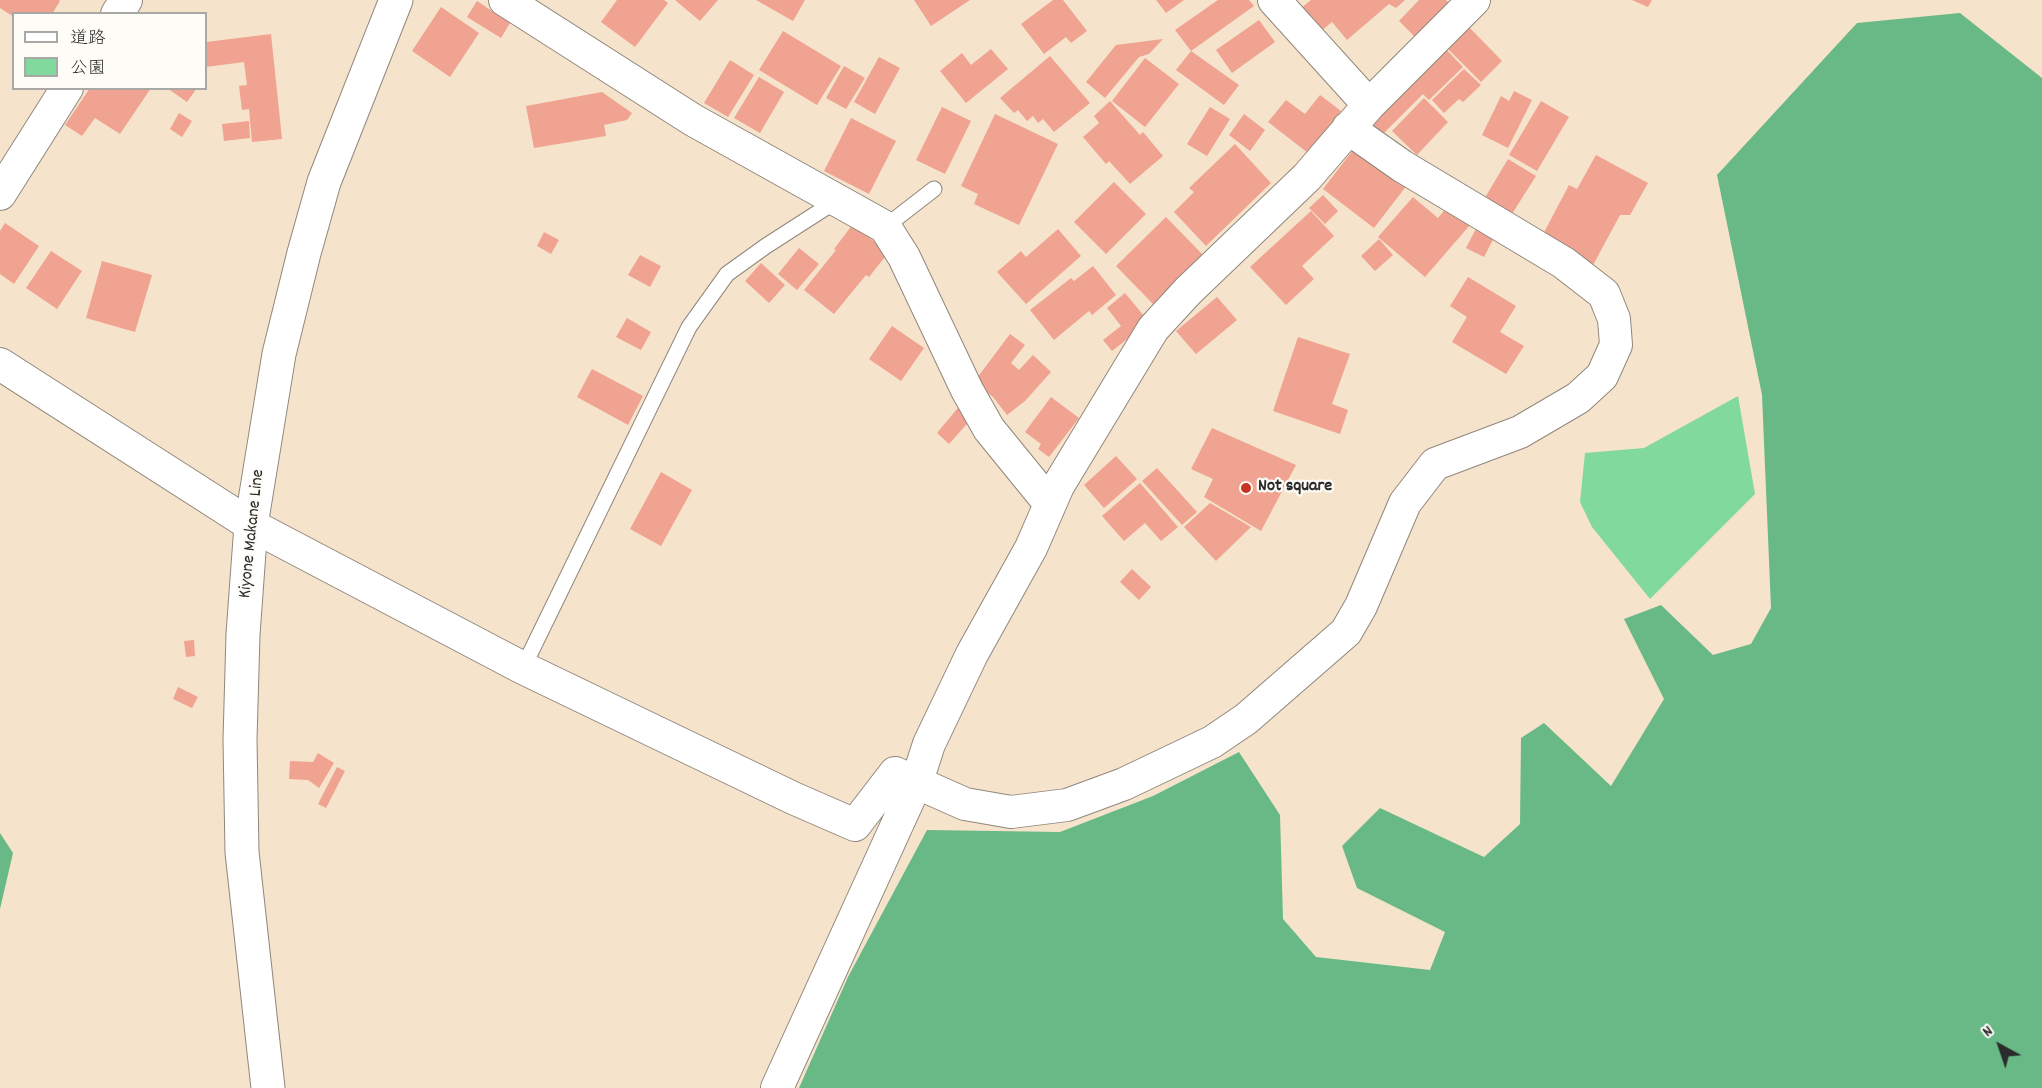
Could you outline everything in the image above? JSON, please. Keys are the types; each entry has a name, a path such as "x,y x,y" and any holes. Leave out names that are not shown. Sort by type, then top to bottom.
{"main road":[{"name":"Kiyone Makane Line","path":"268,1088 242,852 240,740 243,634 251,525 279,354 304,253 324,182 396,0"}],"street":[{"path":"505,0 693,120 885,227 904,257 967,390 989,429 1050,504"},
{"path":"0,364 251,525 523,668 793,798 855,825 895,773 965,804 1011,812 1067,805 1124,784 1212,742 1246,718 1346,632 1361,606 1405,503 1435,464 1520,432 1578,398 1602,376 1616,345 1614,319 1604,294 1564,263 1402,166 1359,116 1274,0"},
{"path":"777,1088 916,781 929,744 967,664 1031,548 1058,486 1153,329 1188,291 1307,177 1359,116 1474,0"},
{"path":"0,194 66,90"}],"lane":[{"path":"885,227 934,189"},
{"path":"523,668 689,327 727,274 836,201"}],"green space":[{"path":"1960,13 2042,78 2042,1088 799,1088 848,977 927,830 1060,832 1153,796 1239,752 1280,815 1283,919 1316,957 1430,970 1445,932 1357,888 1342,846 1380,808 1484,857 1520,824 1521,738 1544,723 1611,786 1664,699 1624,619 1661,605 1713,655 1751,644 1771,608 1762,395 1717,175 1857,23"},
{"path":"1738,396 1755,494 1650,599 1592,527 1580,502 1585,453 1644,448"},
{"path":"0,833 13,853 0,909"}],"building":[{"path":"0,0 60,1 53,12 12,12 12,16 0,8"},
{"path":"617,0 664,0 668,3 635,47 601,22"},
{"path":"675,0 718,0 700,21"},
{"path":"756,0 805,0 793,21"},
{"path":"914,0 970,0 931,26"},
{"path":"1053,0 1063,0 1087,31 1071,43 1066,37 1044,54 1021,24"},
{"path":"1156,0 1184,0 1166,13"},
{"path":"1218,0 1249,0 1254,6 1191,51 1175,30"},
{"path":"1311,0 1405,0 1396,8 1389,4 1347,40 1332,22 1321,31 1301,8"},
{"path":"1419,0 1446,0 1452,6 1418,40 1399,21"},
{"path":"1632,0 1652,0 1648,7"},
{"path":"477,1 510,23 501,38 467,17"},
{"path":"441,7 479,33 450,77 412,51"},
{"path":"1259,20 1275,42 1232,73 1216,50"},
{"path":"1469,27 1502,61 1481,82 1448,49"},
{"path":"783,31 841,66 817,105 759,70"},
{"path":"271,34 282,139 252,142 249,109 242,110 239,86 247,85 244,62 207,67 207,42"},
{"path":"1163,39 1149,54 1139,57 1105,98 1086,82 1116,45"},
{"path":"1443,46 1463,67 1429,100 1423,94 1378,139 1363,124"},
{"path":"991,49 1008,69 966,103 940,71 962,53 971,65"},
{"path":"1191,51 1239,85 1224,105 1176,70"},
{"path":"1050,56 1090,103 1054,132 1043,119 1038,123 1033,116 1027,121 1018,110 1014,113 1000,98"},
{"path":"879,57 900,68 875,114 854,102"},
{"path":"1145,58 1179,84 1145,127 1112,101"},
{"path":"730,60 754,75 728,117 704,103"},
{"path":"844,66 865,78 846,109 826,98"},
{"path":"1464,69 1481,85 1463,102 1459,99 1444,113 1432,100"},
{"path":"759,77 784,92 760,133 734,118"},
{"path":"89,90 150,90 120,134 95,118 82,136 65,125"},
{"path":"170,90 196,90 187,102"},
{"path":"1514,91 1532,100 1508,148 1482,135 1501,96 1509,101"},
{"path":"602,92 632,113 627,120 604,125 606,136 534,148 526,106"},
{"path":"1320,95 1341,111 1308,153 1268,122 1286,100 1305,114"},
{"path":"1424,98 1448,122 1417,155 1392,131"},
{"path":"1110,101 1140,135 1143,132 1163,156 1130,184 1109,161 1106,164 1083,137 1099,123 1094,116"},
{"path":"1541,101 1569,117 1537,171 1509,155"},
{"path":"942,107 971,121 945,174 916,160"},
{"path":"1210,107 1230,119 1207,156 1187,144"},
{"path":"179,113 192,121 182,137 170,129"},
{"path":"995,114 1058,144 1019,225 974,204 978,194 961,186"},
{"path":"1244,114 1265,130 1250,151 1229,135"},
{"path":"851,118 896,141 869,194 824,171"},
{"path":"249,121 250,138 224,141 222,124"},
{"path":"1360,141 1411,180 1374,228 1323,189"},
{"path":"1235,144 1271,183 1206,246 1174,212 1194,192 1189,188"},
{"path":"1596,155 1648,183 1630,215 1620,215 1592,267 1540,240 1569,185 1577,189"},
{"path":"1508,159 1536,176 1510,217 1483,201"},
{"path":"1114,182 1146,214 1106,254 1074,222"},
{"path":"1323,195 1338,211 1325,224 1309,208"},
{"path":"1413,197 1438,218 1448,206 1470,225 1425,277 1378,237"},
{"path":"1311,211 1334,236 1302,266 1314,279 1286,305 1250,267"},
{"path":"1166,217 1203,255 1153,304 1116,266"},
{"path":"5,223 39,246 14,284 0,274 0,231"},
{"path":"1479,223 1497,232 1484,257 1466,248"},
{"path":"853,224 888,253 869,277 866,275 834,314 804,290 836,250 834,249"},
{"path":"1058,229 1081,256 1026,304 997,272 1021,251 1026,257"},
{"path":"544,232 559,240 551,254 537,246"},
{"path":"1379,239 1393,255 1375,271 1361,256"},
{"path":"799,248 819,264 797,290 778,274"},
{"path":"51,251 82,271 57,309 26,288"},
{"path":"640,255 661,266 650,287 628,275"},
{"path":"102,261 152,275 135,332 86,318"},
{"path":"761,263 785,285 769,303 745,281"},
{"path":"1093,266 1116,295 1092,315 1089,311 1054,340 1030,310 1071,278 1074,281"},
{"path":"1468,277 1516,306 1500,332 1524,346 1506,374 1452,342 1467,317 1450,306"},
{"path":"1125,293 1149,322 1112,351 1103,340 1121,326 1107,308"},
{"path":"1217,297 1237,320 1196,354 1176,331"},
{"path":"627,318 651,332 641,350 616,337"},
{"path":"892,326 924,348 901,381 869,359"},
{"path":"1010,334 1025,345 1011,363 1019,370 1033,355 1051,372 1025,401 1007,415 993,397 974,382"},
{"path":"1298,337 1350,354 1332,404 1348,410 1340,434 1273,411"},
{"path":"592,369 643,396 628,425 577,397"},
{"path":"1051,397 1079,418 1049,457 1038,449 1041,444 1025,432"},
{"path":"962,403 975,415 949,444 937,433"},
{"name":"Not square","path":"1212,428 1296,465 1261,531 1204,497 1213,479 1191,469"},
{"path":"1116,456 1137,479 1104,508 1084,485"},
{"path":"1157,468 1197,512 1182,525 1142,481"},
{"path":"661,472 692,490 661,546 630,529"},
{"path":"1140,483 1178,527 1161,541 1145,523 1124,541 1102,516"},
{"path":"1210,503 1251,527 1216,561 1184,527"},
{"path":"1132,569 1151,587 1139,600 1120,582"},
{"path":"194,640 195,656 186,657 184,641"},
{"path":"178,687 198,697 192,708 173,699"},
{"path":"318,753 334,763 319,788 308,780 289,779 290,761 313,762"},
{"path":"337,767 345,771 326,808 318,804"}],"place":[{"name":"Not square","path":"1246,488"}]}
